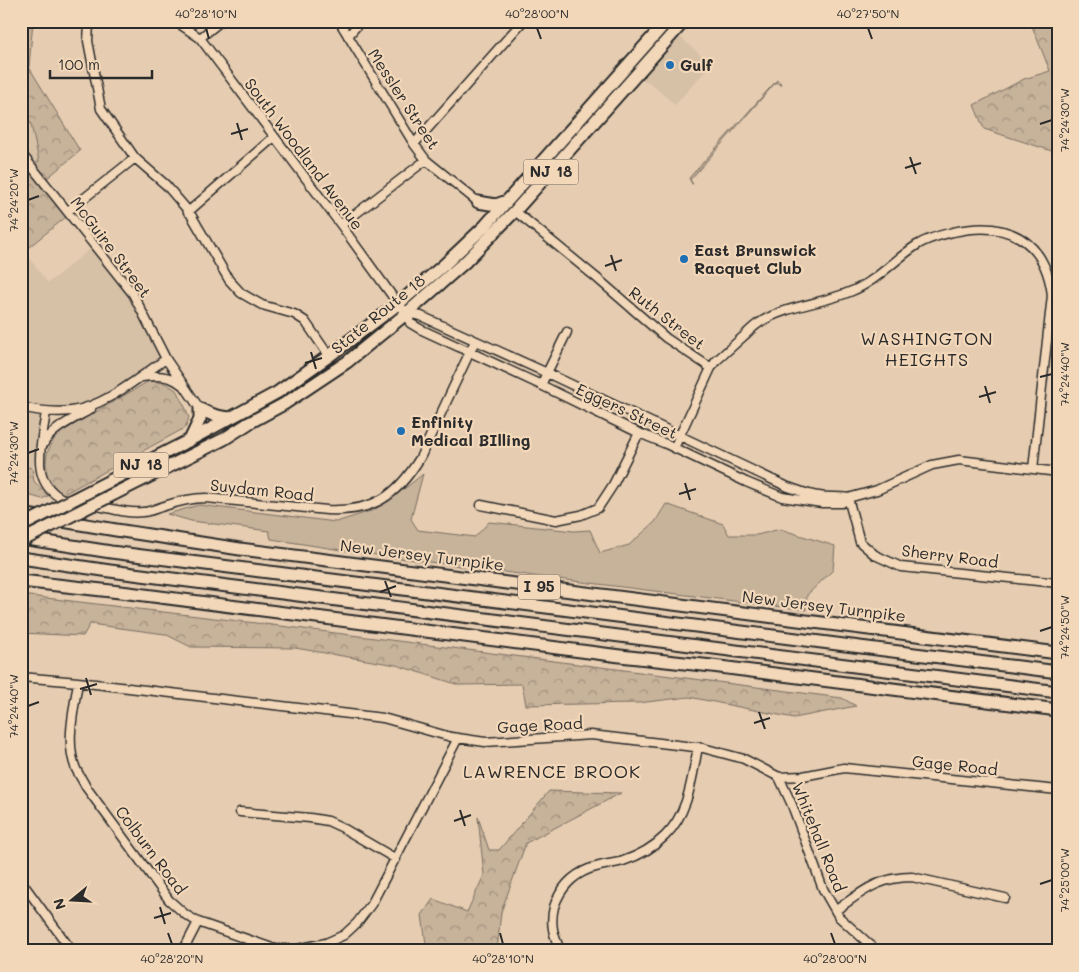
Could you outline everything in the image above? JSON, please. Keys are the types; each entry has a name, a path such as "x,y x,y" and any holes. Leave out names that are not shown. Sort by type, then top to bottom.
{"highway":[{"name":"State Route 18","path":"21,526 190,440 278,392 330,356 398,304 444,265 485,226 667,21"},
{"name":"State Route 18","path":"21,539 224,439 284,404 347,362 408,313 466,261 515,211 684,21"},
{"path":"478,202 496,205 507,201"},
{"path":"478,202 485,214 485,226"},
{"path":"200,409 209,415 219,418 230,418"},
{"path":"190,440 200,419 200,409"},
{"name":"New Jersey Turnpike","path":"21,514 240,549 1058,653"},
{"name":"I 95","path":"21,539 1058,672"},
{"name":"I 95","path":"21,558 1058,692"},
{"path":"21,581 1058,710"}],"street":[{"path":"92,21 89,24 88,41 101,109 135,158 166,185 188,212 229,280 241,293 262,305 294,314 305,321 330,356"},
{"path":"200,38 221,21"},
{"name":"Messler Street","path":"339,21 414,144 426,160 478,202"},
{"path":"348,36 361,21"},
{"path":"414,144 523,21"},
{"path":"647,21 658,31"},
{"name":"South Woodland Avenue","path":"179,24 200,38 398,304"},
{"path":"188,212 274,137"},
{"name":"McGuire Street","path":"24,157 133,294 166,359 200,409"},
{"path":"68,211 135,158"},
{"path":"341,225 426,160"},
{"name":"Ruth Street","path":"515,211 666,338 711,368"},
{"path":"674,448 716,360 758,323 775,314 853,291 918,244 934,236 966,229 984,228 1016,235 1027,242 1036,252 1051,284 1052,295 1033,469"},
{"name":"Eggers Street","path":"398,304 408,313 421,316 547,373 788,487 821,496 848,498"},
{"name":"Eggers Street","path":"408,313 410,323 420,329 541,384 638,433 782,497 822,503 842,503 848,498 877,490 932,465 959,460 1058,472"},
{"path":"541,384 568,332"},
{"name":"Suydam Road","path":"46,412 40,466 42,477 47,487 65,500 131,512 144,512 195,498 327,510 342,511 356,509 369,505 393,492 412,471 420,458 475,341"},
{"path":"41,452 46,440 56,431 166,359"},
{"path":"137,378 151,376 166,377 175,379 184,387"},
{"path":"21,407 46,412 72,411 94,404 112,395"},
{"path":"481,505 556,520 580,515 598,508 613,485 638,433"},
{"path":"746,482 753,470"},
{"name":"Sherry Road","path":"848,498 860,542 875,555 900,567 1058,582"},
{"name":"Gage Road","path":"21,677 383,718 458,738 485,742 591,735 698,747 744,759 779,776 803,776 844,768 1058,790"},
{"name":"Colburn Road","path":"78,682 71,737 72,754 76,769 86,787 169,900 186,915 198,922 274,950 297,949 326,943 344,935 357,923 372,903 458,738"},
{"path":"560,951 552,926 552,913 558,896 566,884 577,875 589,869 623,861 638,854 666,835 677,820 686,802 692,782 698,747"},
{"name":"Whitehall Road","path":"779,776 792,805 823,889 839,917 876,951"},
{"path":"240,812 328,821 396,859"},
{"path":"836,910 873,884 898,877 912,877 1005,898"},
{"path":"21,881 72,951"},
{"path":"183,951 198,922"}],"shaded area":[{"path":"679,36 711,64 675,105 649,82 642,79"},
{"path":"21,108 31,124 39,161 21,175"},
{"path":"21,226 24,251 48,283 95,245 166,354 107,396 48,411 32,468 21,466"}],"green space":[{"path":"21,21 33,21 29,67 80,151 46,179 71,213 24,251 21,226 21,175 39,161 31,124 21,108"},
{"path":"1030,21 1058,21 1058,153 984,129 974,105 1024,79 1050,71"},
{"path":"777,80 781,83 780,85 776,82 690,180 689,178"},
{"path":"149,381 165,383 176,390 189,418 185,428 62,495 49,480 45,471 47,453 56,435"},
{"path":"21,466 32,468 34,481 48,496 42,499 21,493"},
{"path":"423,474 411,519 418,530 475,537 489,522 574,531 590,530 600,553 629,545 655,522 666,504 723,524 729,535 757,535 780,529 835,546 833,570 807,595 806,610 354,552 271,539 269,531 191,521 167,514 199,505 336,522 374,510"},
{"path":"21,595 281,626 842,698 856,706 794,718 689,697 638,703 526,705 522,684 459,685 396,665 295,648 191,647 165,634 90,624 83,636 21,633"},
{"path":"549,791 621,793 526,843 501,912 497,951 427,951 422,915 433,899 467,912 484,875 478,817 489,850 499,850"}],"place":[{"name":"Gulf","path":"670,65"},
{"name":"East Brunswick Racquet Club","path":"684,259"},
{"name":"Enfinity Medical BIlling","path":"401,431"}],"district":[{"name":"WASHINGTON HEIGHTS","path":"927,349"},
{"name":"LAWRENCE BROOK","path":"552,772"}]}
